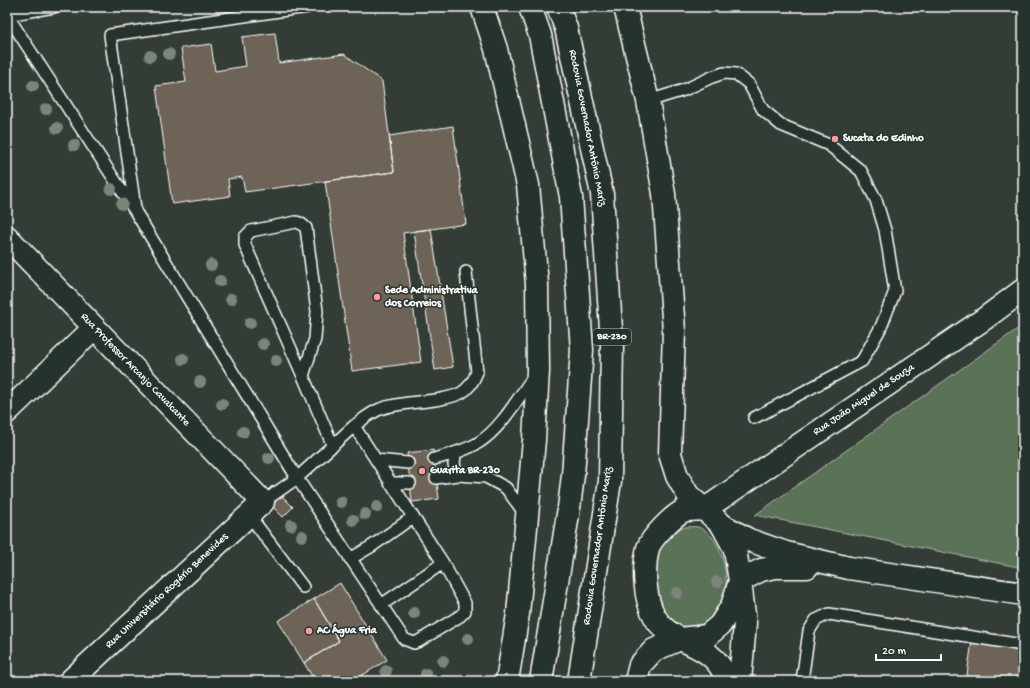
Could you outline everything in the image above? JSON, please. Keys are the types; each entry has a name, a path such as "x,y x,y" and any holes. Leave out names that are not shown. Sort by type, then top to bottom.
{"main road":[{"path":"482,7 496,48 528,185 537,284 538,371 534,440 518,614 507,681"},
{"name":"BR-230","path":"530,7 540,35 571,197 582,350 573,475 569,508 541,681"},
{"name":"Rodovia Governador Antônio Mariz","path":"558,7 566,28 602,194 612,344 610,482 579,681"},
{"path":"625,7 648,101 664,194 674,331 670,454 677,476 688,495 722,525 749,540 786,553 849,568 1023,594"},
{"name":"Rua Professor Arcanjo Cavalcante","path":"7,237 94,328 256,509"},
{"name":"Rua João Miguel de Souza","path":"705,509 984,319 1023,290"},
{"path":"7,412 94,328"},
{"name":"Rua Universitário Rogério Benevides","path":"70,681 256,509"},
{"path":"705,509 684,511 665,524 648,547 644,578 648,599 655,617 666,630 680,639 704,650 716,660 725,674 727,681"},
{"path":"722,525 735,549 745,624 740,681"},
{"path":"636,681 640,665 654,650 680,639 707,636 720,626 732,606 740,581 761,570 776,567 849,568"}],"lane":[{"path":"54,7 7,15 136,211 297,478 404,639 414,643 460,616 465,611 465,603 443,563 354,426"},
{"path":"136,211 110,35 308,7"},
{"path":"648,101 684,90 724,73 736,74 750,84 763,110 781,125 829,145 861,171 876,200 885,230 895,291 881,327 862,360 754,418"},
{"path":"303,376 315,338 317,311 306,228 300,223 296,222 251,231 245,237 244,245 333,446"},
{"path":"303,587 256,509 297,478 368,415 380,409 461,393 474,382 477,372 466,272"},
{"path":"434,459 455,454 478,443 496,428 538,371"},
{"path":"455,454 454,465 458,476"},
{"path":"376,460 408,463"},
{"path":"436,478 458,476 486,477 506,488 527,516"},
{"path":"390,483 410,483"},
{"path":"350,559 372,546 413,517"},
{"path":"381,605 443,563"},
{"path":"802,681 810,631 816,620 829,614 1023,646"}],"green space":[{"path":"1023,325 1023,568 755,515"},
{"path":"685,527 698,527 706,531 713,538 722,558 726,580 724,599 712,617 705,622 690,627 682,626 668,617 659,602 655,582 656,560 661,542 670,533"}],"building":[{"path":"275,33 279,63 344,54 382,81 394,172 245,192 242,177 228,179 230,196 172,204 156,86 186,82 181,48 211,44 215,71 246,66 242,37"},
{"name":"Sede Administrativa dos Correios","path":"453,126 466,224 403,233 421,362 352,371 325,181 394,172 389,136"},
{"path":"431,229 453,367 435,370 414,231"},
{"name":"Guarita BR-230","path":"433,450 439,499 412,502 407,453"},
{"path":"272,486 293,507 283,517 262,496"},
{"path":"340,583 387,660 353,681 315,681 304,663 339,641 314,599"},
{"name":"AC Água Fria","path":"314,599 339,641 304,663 278,621"},
{"path":"972,642 1023,651 1023,681 966,681"}],"place":[{"name":"Sucata do Edinho","path":"835,139"},
{"name":"Sede Administrativa dos Correios","path":"377,297"},
{"name":"Guarita BR-230","path":"422,471"},
{"name":"AC Água Fria","path":"309,631"}]}
